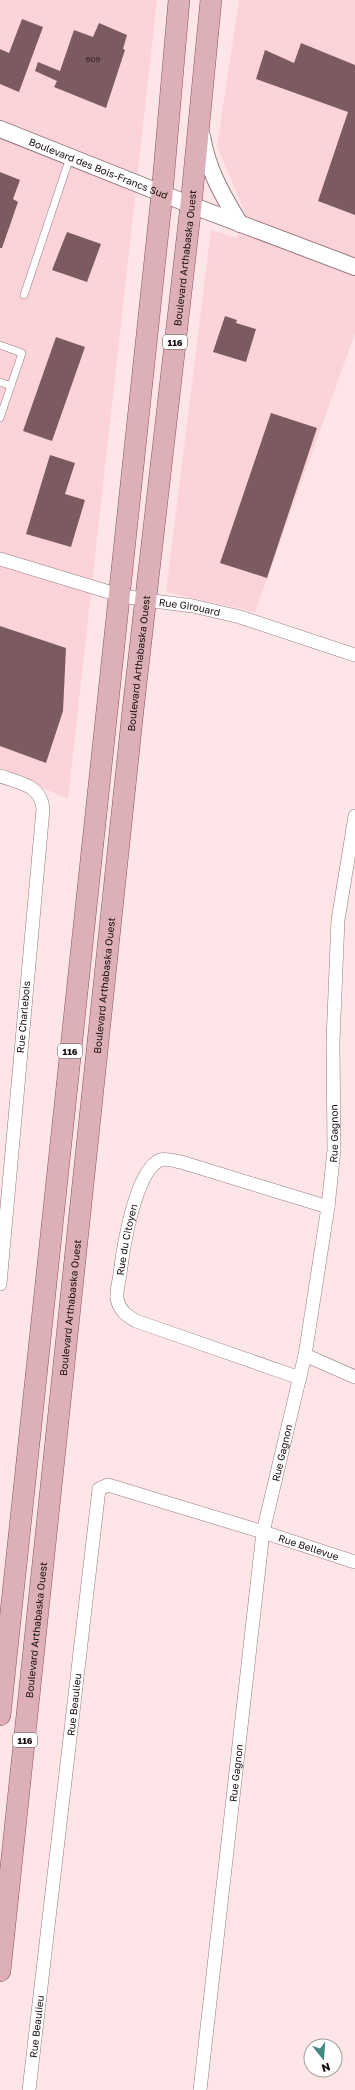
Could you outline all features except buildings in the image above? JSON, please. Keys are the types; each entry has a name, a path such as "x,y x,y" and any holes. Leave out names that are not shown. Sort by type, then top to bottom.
{"main road":[{"name":"116","path":"0,1715 162,194 179,0"},
{"name":"Boulevard Arthabaska Ouest","path":"0,1971 146,600 191,205 211,0"}],"street":[{"path":"199,119 203,147 209,166 217,185 240,224"},
{"name":"Boulevard des Bois-Francs Sud","path":"0,129 162,194 355,267"},
{"name":"Rue Girouard","path":"0,559 119,595 193,606 240,616 355,655"},
{"name":"Rue Charlebois","path":"0,776 37,791 42,800 43,809 5,1149 0,1284"},
{"name":"Rue Gagnon","path":"200,2090 263,1532 305,1355 328,1207 334,1150 333,1042 338,920 355,816"},
{"name":"Rue du Citoyen","path":"300,1378 136,1321 122,1312 117,1298 125,1234 144,1180 151,1168 160,1160 181,1162 328,1207"},
{"path":"305,1355 355,1377"},
{"name":"Rue Beaulieu","path":"29,2090 99,1489 108,1485 263,1532"},
{"name":"Rue Bellevue","path":"263,1532 355,1562"}],"lane":[{"path":"24,295 70,157"},
{"path":"0,345 22,353 0,418"},
{"path":"0,382 11,386"}],"shaded area":[{"path":"0,0 157,0 68,799 0,769"},
{"path":"239,0 355,0 355,333 255,612 166,592 211,230 237,238 244,210 217,146"}]}
